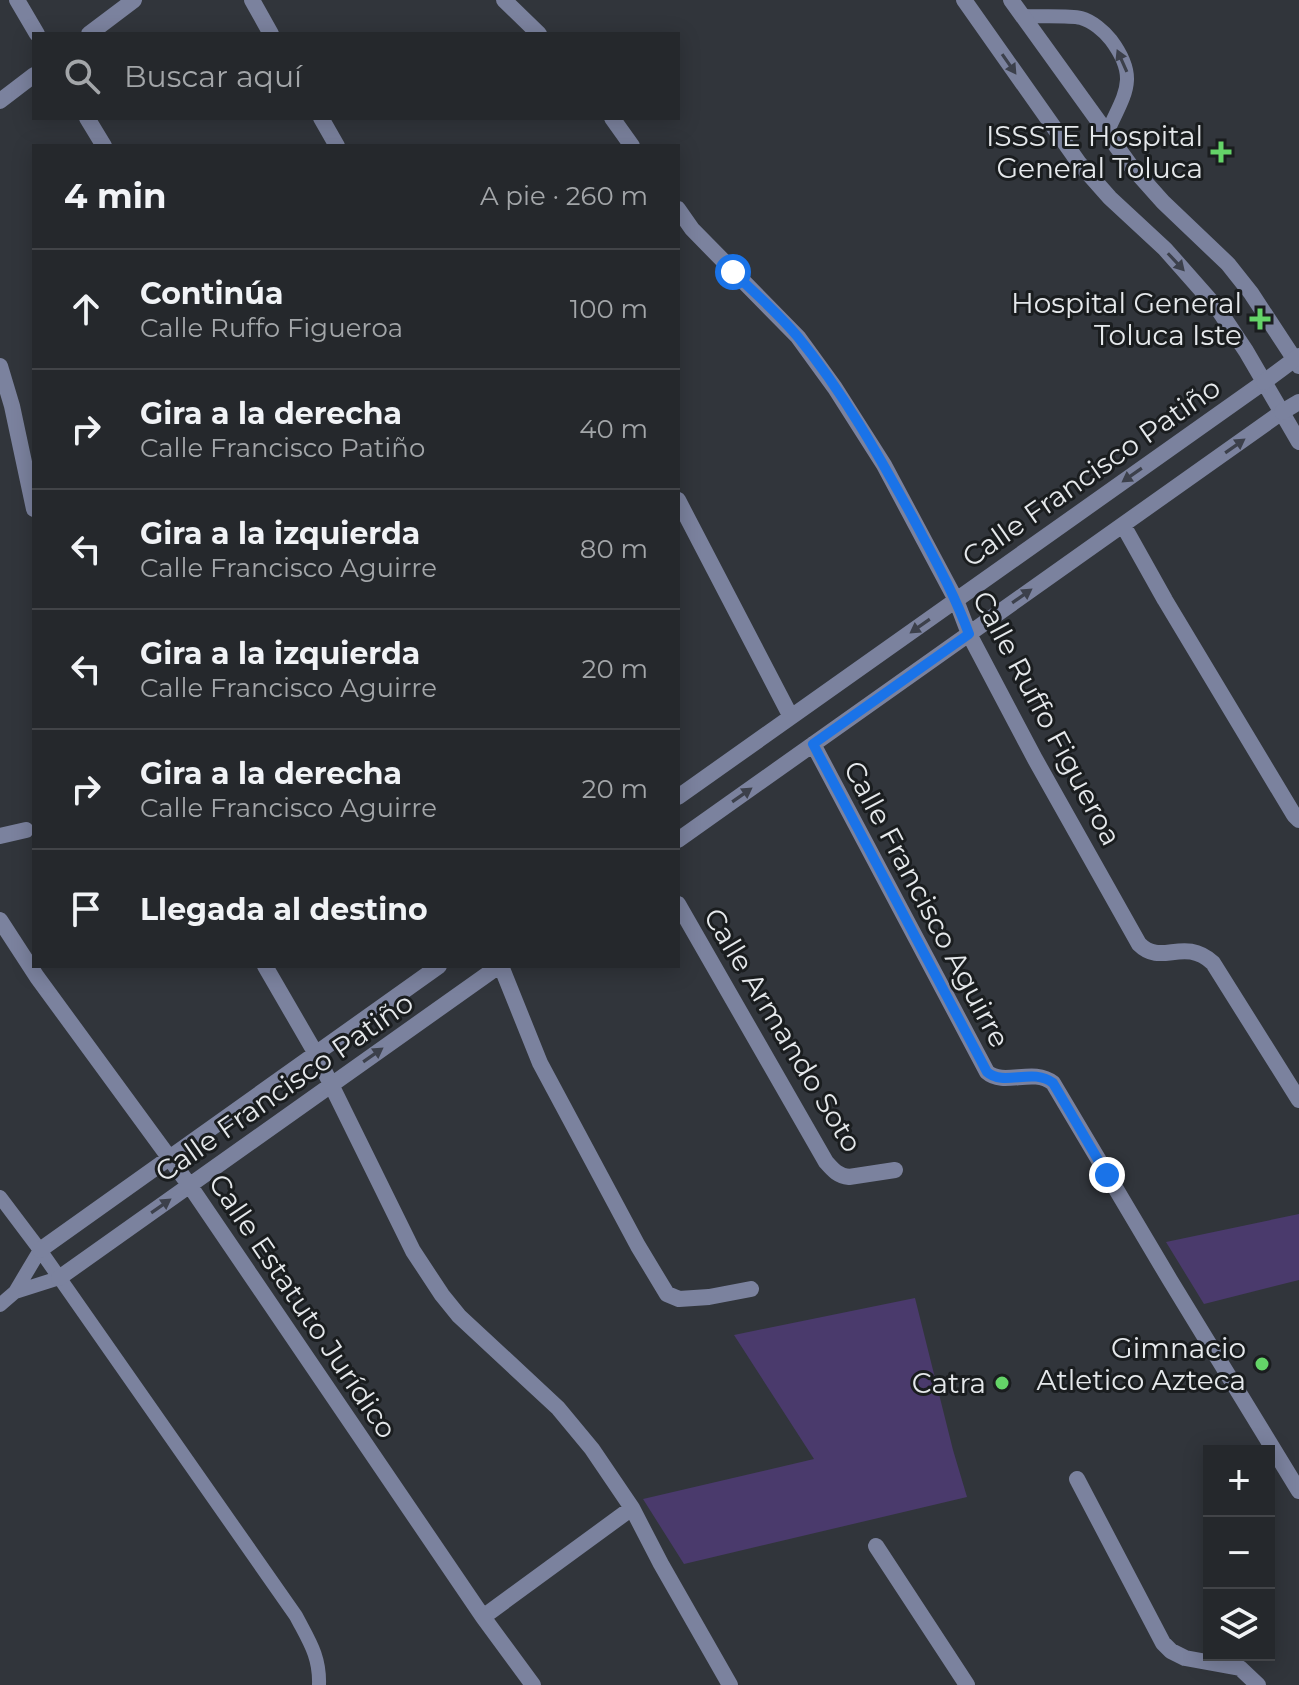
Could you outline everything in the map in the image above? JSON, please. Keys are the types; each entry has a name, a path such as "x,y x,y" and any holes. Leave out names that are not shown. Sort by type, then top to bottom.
{"street":[{"path":"17,0 36,32"},
{"path":"92,32 134,0"},
{"path":"252,0 270,32"},
{"path":"504,0 537,32"},
{"path":"964,0 1079,163 1110,198 1165,249 1218,309 1299,442"},
{"path":"1011,0 1130,165 1163,202 1228,264 1297,360"},
{"path":"0,101 32,77"},
{"path":"88,120 103,144"},
{"path":"322,120 336,144"},
{"path":"613,120 631,144"},
{"name":"Calle Ruffo Figueroa","path":"680,212 692,229 798,337 884,465 1035,759 1139,944 1159,954 1186,949 1204,955 1213,963 1299,1100"},
{"name":"Calle Francisco Patiño","path":"680,796 1297,360"},
{"path":"0,366 32,500"},
{"path":"680,839 1299,402"},
{"path":"680,504 791,717"},
{"path":"1123,525 1299,820"},
{"name":"Calle Francisco Aguirre","path":"813,744 987,1072 997,1078 1039,1076 1053,1083 1299,1491"},
{"path":"0,836 26,830"},
{"name":"Calle Armando Soto","path":"680,907 834,1172 849,1177 895,1170"},
{"name":"Calle Estatuto Jurídico","path":"0,920 37,977 190,1186 483,1617 533,1685"},
{"path":"266,968 316,1054 413,1251 459,1316 558,1408 592,1449 632,1508 730,1685"},
{"name":"Calle Francisco Patiño","path":"40,1250 436,968"},
{"name":"Calle Francisco Patiño","path":"59,1278 497,968"},
{"path":"501,968 540,1063 667,1294 679,1299 751,1289"},
{"path":"1077,1479 1163,1643 1185,1658 1240,1668 1258,1685"},
{"path":"483,1617 632,1508"},
{"path":"876,1546 967,1685"}],"lane":[{"path":"1024,16 1081,18 1096,25 1119,52 1128,74 1126,89 1107,133"},
{"path":"0,1197 296,1616 315,1652 320,1669 319,1685"},
{"path":"0,1305 15,1292 40,1250"},
{"path":"15,1292 59,1278"}],"shaded area":[{"path":"1299,1214 1299,1280 1204,1304 1166,1242"},
{"path":"915,1298 967,1497 684,1564 643,1499 814,1459 734,1335"}],"place":[{"name":"ISSSTE Hospital General Toluca","path":"1221,152"},
{"name":"Hospital General Toluca Iste","path":"1260,319"},
{"name":"Gimnacio Atletico Azteca","path":"1262,1364"},
{"name":"Catra","path":"1002,1383"}],"route":[{"path":"733,272 798,337 835,388 884,465 956,600 969,634 813,744 987,1072 997,1078 1039,1076 1053,1083 1107,1175"}]}
